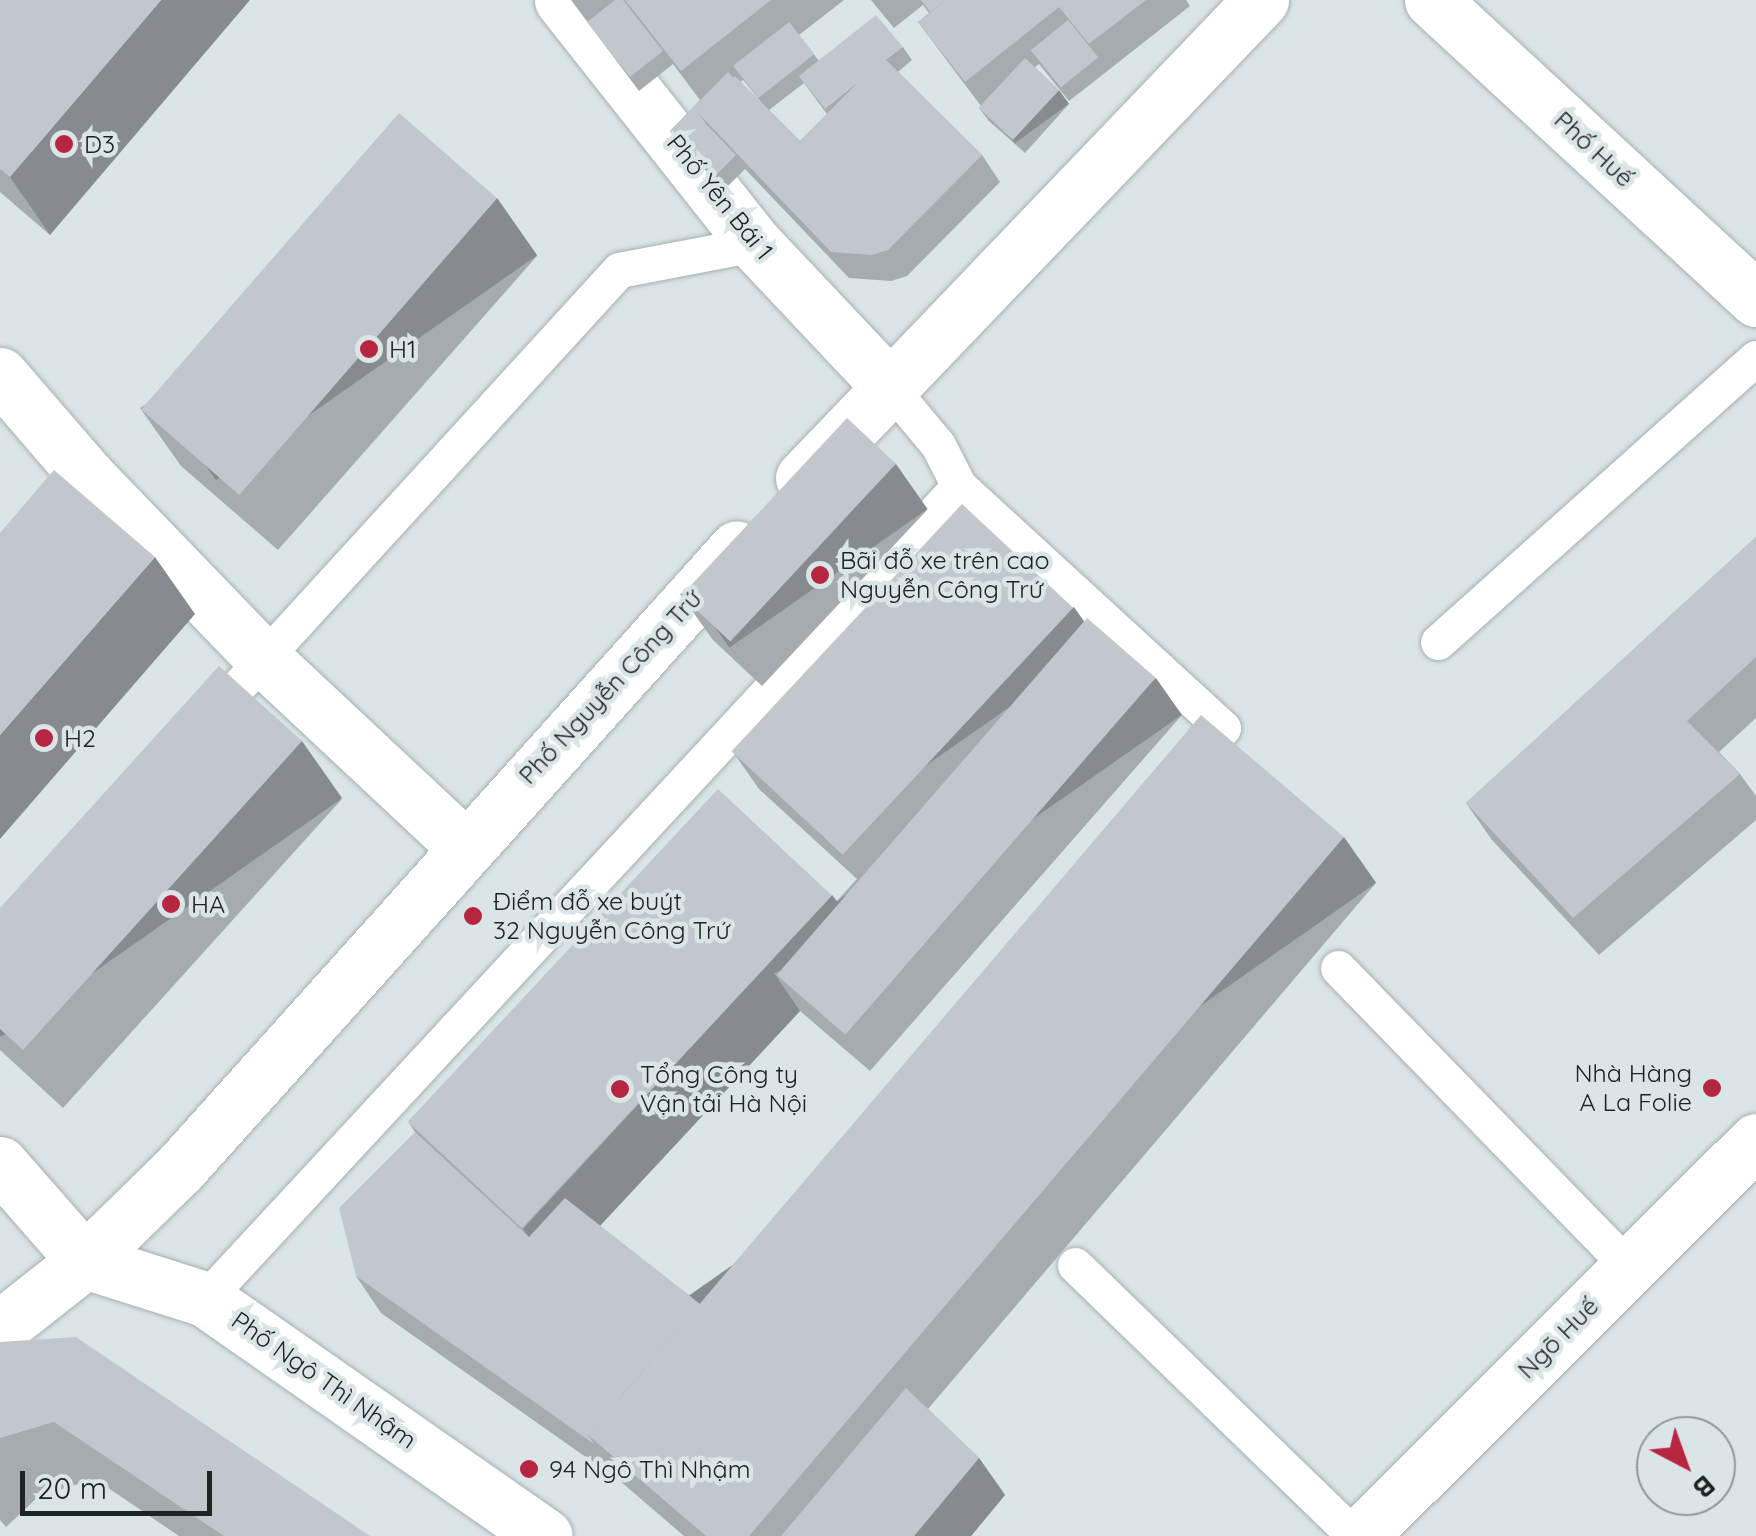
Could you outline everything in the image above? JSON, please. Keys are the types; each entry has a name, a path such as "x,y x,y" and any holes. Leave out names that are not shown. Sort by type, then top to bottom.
{"street":[{"name":"Phố Yên Bái 1","path":"562,0 755,244 888,385"},
{"name":"Phố Nguyễn Công Trứ","path":"0,1328 86,1261 180,1168 463,845 888,385 1261,0"},
{"name":"Phố Huế","path":"1432,0 1756,299"},
{"path":"0,375 88,477 264,658 463,845"},
{"name":"Ngõ Huế","path":"1358,1536 1756,1141"},
{"path":"0,1164 86,1261"},
{"name":"Phố Ngô Thì Nhậm","path":"86,1261 206,1299 545,1536"}],"lane":[{"path":"184,746 619,270 755,244"},
{"path":"1438,642 1756,358"},
{"path":"888,385 938,446 959,486 1223,728 1158,798"},
{"path":"206,1299 959,486"},
{"path":"1338,968 1629,1268"},
{"path":"1075,1265 1358,1536"}],"building":[{"path":"0,0 161,0 10,177 0,169"},
{"path":"615,0 623,0 663,51 630,77 587,22"},
{"path":"625,0 771,0 681,71"},
{"path":"921,0 946,0 930,12"},
{"path":"946,0 1146,0 1089,44 1059,7 965,82 918,22"},
{"path":"876,15 903,47 886,60 883,57 825,109 799,76"},
{"path":"1068,20 1098,57 1061,88 1031,50"},
{"path":"789,22 814,54 758,98 733,66"},
{"path":"883,57 982,155 888,250 872,255 831,252 698,113 735,76 800,141"},
{"path":"1025,58 1059,90 1013,140 979,108"},
{"path":"728,72 734,78 698,113 736,155 715,176 670,131"},
{"path":"399,113 497,198 239,495 141,410"},
{"path":"847,418 896,464 730,641 681,596"},
{"path":"54,470 155,557 0,735 0,533"},
{"path":"962,504 1073,608 843,855 731,751"},
{"path":"1756,537 1756,657 1687,721 1740,774 1573,918 1466,803"},
{"path":"1087,618 1156,678 845,1035 777,975"},
{"path":"219,666 302,741 23,1050 0,1029 0,908"},
{"path":"1201,715 1344,837 749,1536 706,1536 588,1435"},
{"name":"Tổng Công ty Vận tải Hà Nội","path":"718,789 832,895 522,1228 408,1122"},
{"path":"415,1132 529,1237 565,1198 700,1304 588,1435 594,1444 356,1276 339,1208"},
{"path":"76,1337 370,1536 224,1536 54,1422 0,1438 0,1342"},
{"path":"906,1388 979,1458 914,1536 781,1536"}],"place":[{"name":"D3","path":"64,144"},
{"name":"H1","path":"369,349"},
{"name":"Bãi đỗ xe trên cao Nguyễn Công Trứ","path":"820,575"},
{"name":"H2","path":"44,738"},
{"name":"HA","path":"171,904"},
{"name":"Điểm đỗ xe buýt 32 Nguyễn Công Trứ","path":"473,916"},
{"name":"Nhà Hàng A La Folie","path":"1712,1088"},
{"name":"Tổng Công ty Vận tải Hà Nội","path":"620,1089"},
{"name":"94 Ngô Thì Nhậm","path":"529,1469"}]}
